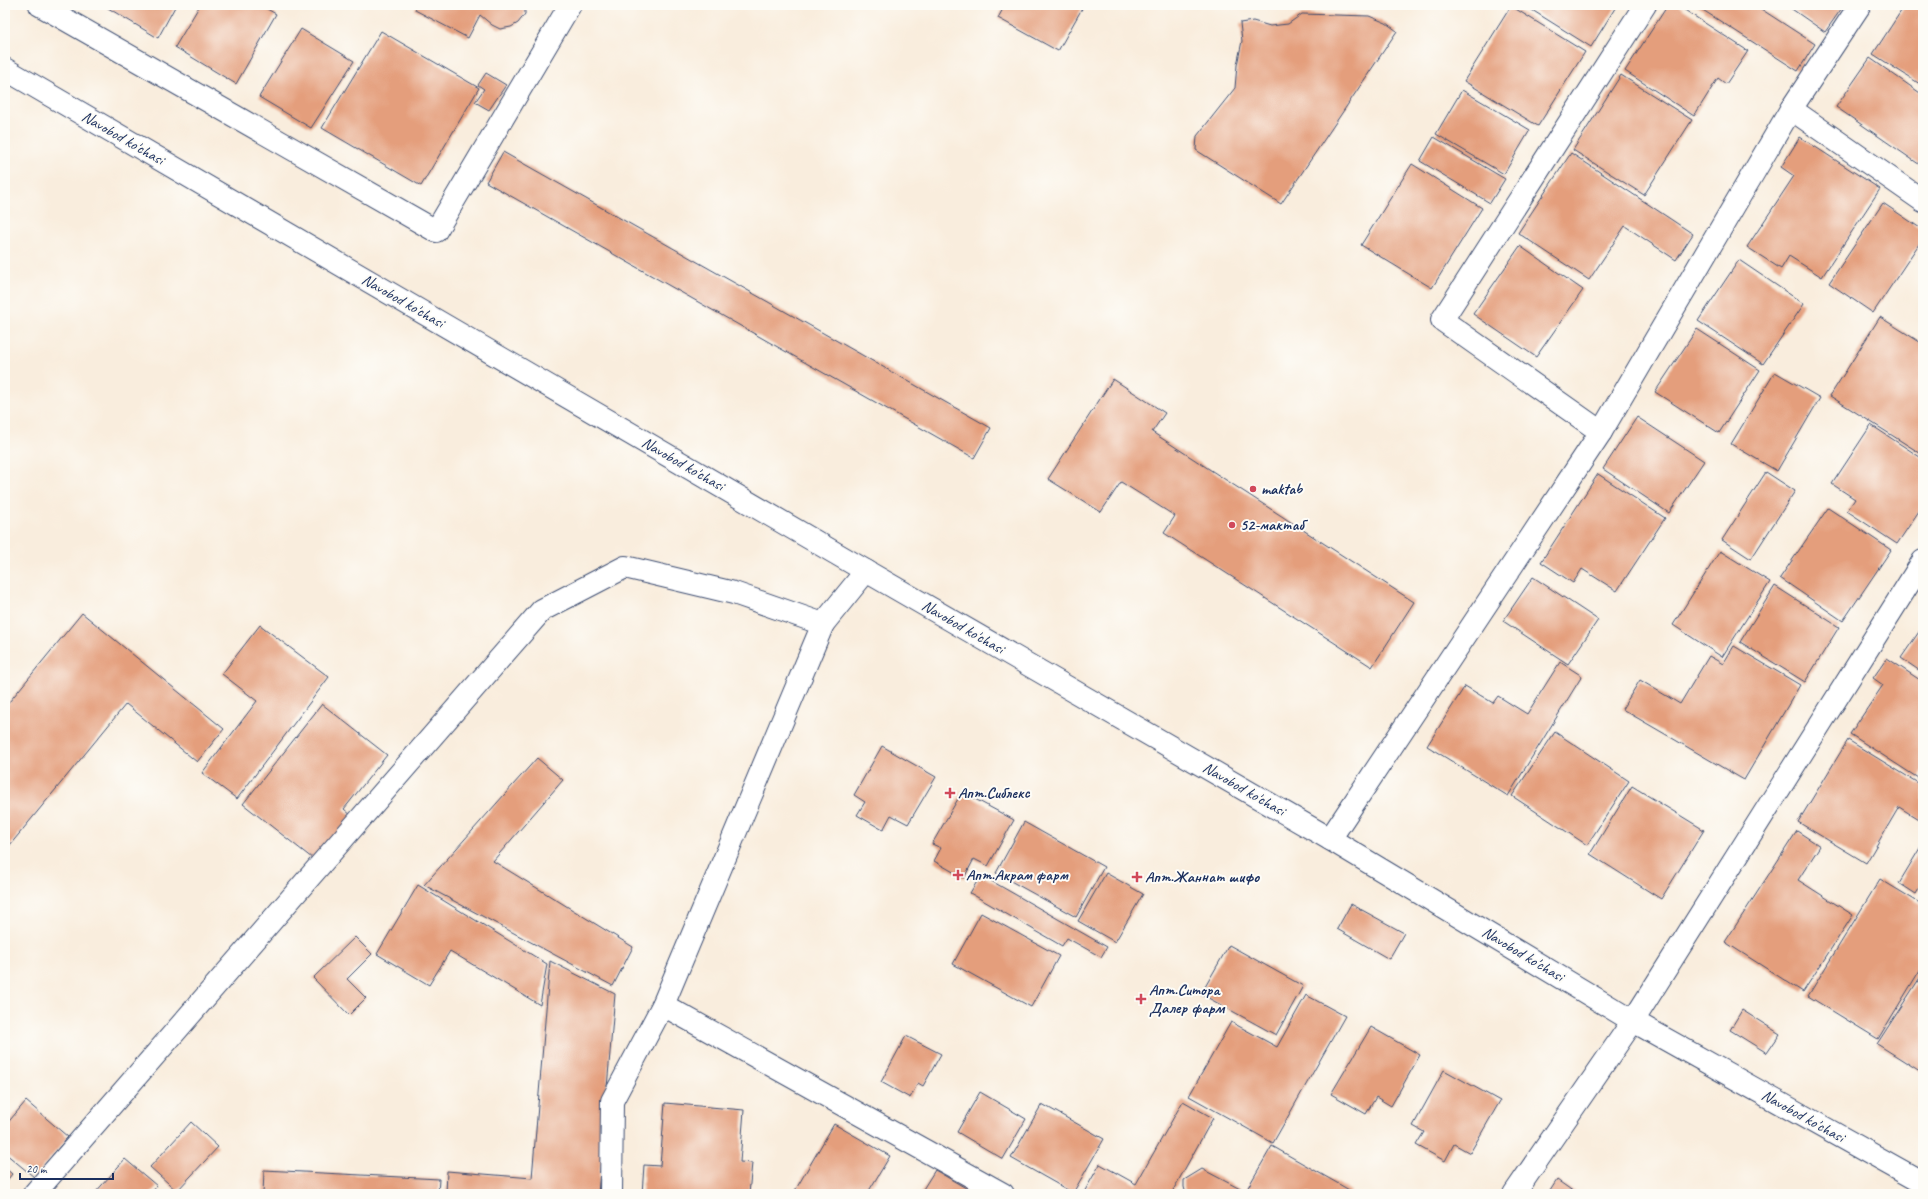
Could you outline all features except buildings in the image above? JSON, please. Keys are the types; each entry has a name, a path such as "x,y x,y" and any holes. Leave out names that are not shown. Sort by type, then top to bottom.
{"street":[{"path":"40,5 436,231 570,5"},
{"path":"1601,432 1442,320 1644,5"},
{"path":"1330,839 1601,432 1791,109 1860,5"},
{"name":"Navobod ko'chasi","path":"5,69 866,571 1330,839 1633,1021 1923,1183"},
{"path":"1791,109 1923,201"},
{"path":"1514,1194 1633,1021 1923,561"},
{"path":"34,1194 542,610 625,567 734,592 823,624"},
{"path":"611,1194 612,1101 663,1005 823,624 866,571"},
{"path":"663,1005 1003,1194"}],"place":[{"name":"maktab","path":"1253,489"},
{"name":"52-мактаб","path":"1232,525"},
{"name":"Апт.Сиблекс","path":"950,793"},
{"name":"Апт.Акрам фарм","path":"958,875"},
{"name":"Апт.Жаннат шифо","path":"1137,877"},
{"name":"Апт.Ситора Далер фарм","path":"1141,999"}]}
